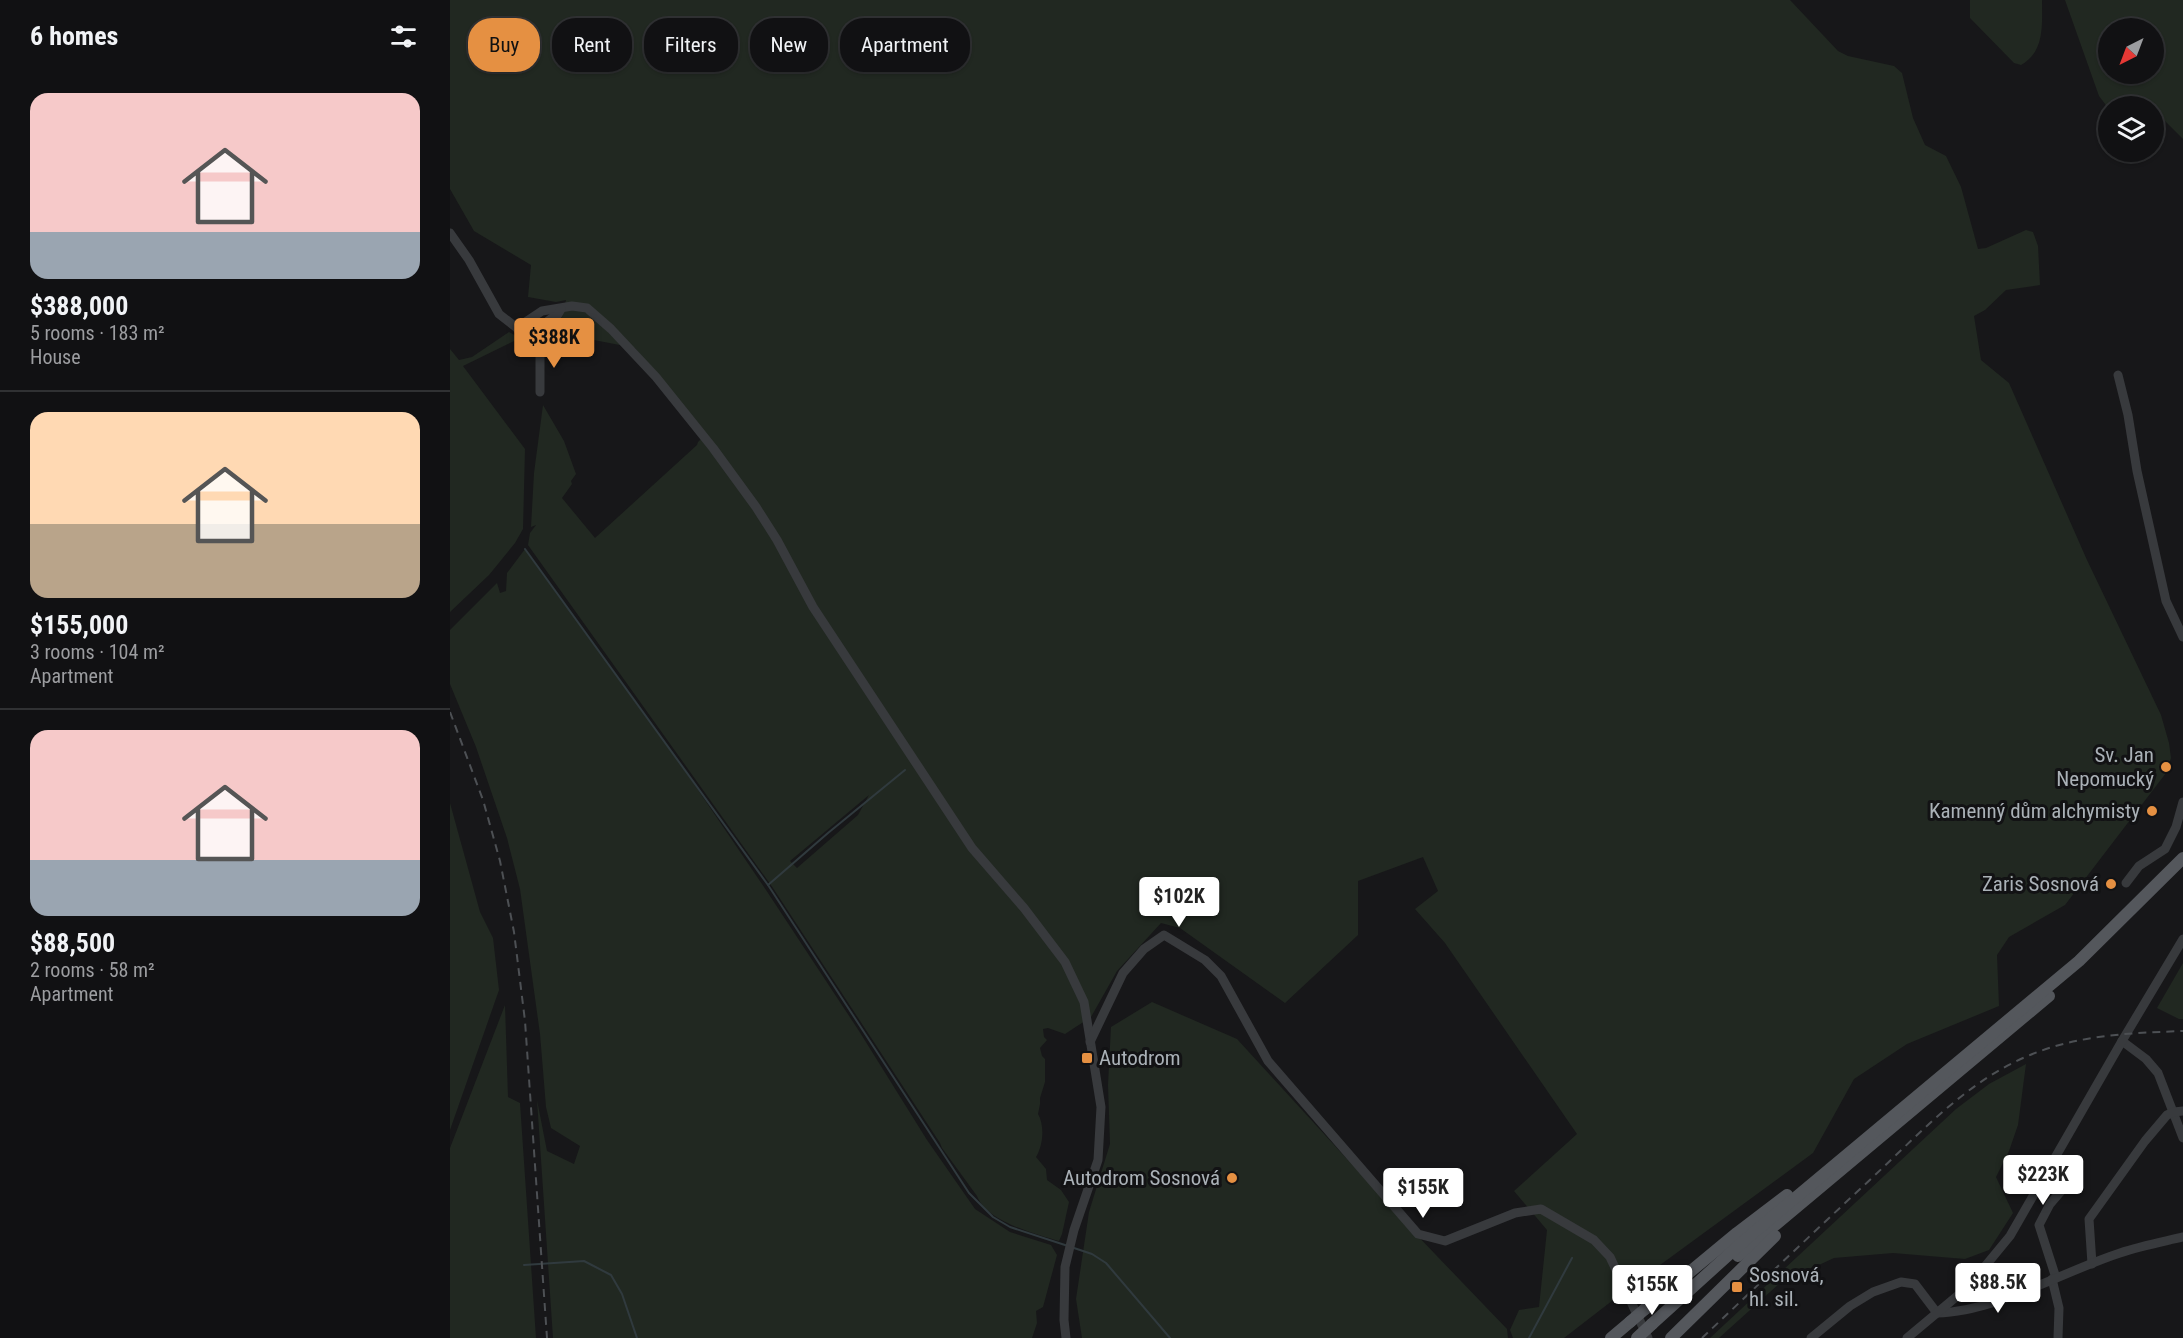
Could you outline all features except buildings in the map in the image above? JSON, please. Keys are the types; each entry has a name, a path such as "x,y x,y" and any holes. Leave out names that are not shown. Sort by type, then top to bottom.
{"main road":[{"path":"1637,1338 1746,1239 2079,961 2183,859"},
{"path":"1653,1324 2024,1019 2144,906 2183,859"},
{"path":"1611,1338 1737,1233 1885,1124"},
{"path":"1671,1338 1847,1166"}],"street":[{"path":"450,233 469,260 499,314 540,346"},
{"path":"522,332 535,332 561,309 580,306 587,308 634,352 713,448 756,507 819,616 972,848 1024,908 1065,962 1084,1002 1101,1107 1098,1160 1074,1230 1065,1268 1066,1338"},
{"path":"540,392 540,346 561,309"},
{"path":"2118,375 2166,601 2183,638"},
{"path":"2126,883 2139,866 2165,849 2176,827 2183,802"},
{"path":"1090,1042 1124,973 1144,949 1164,935 1205,960 1221,976 1268,1061 1418,1234 1445,1241 1515,1213 1541,1209 1594,1240 1610,1257 1648,1338"},
{"path":"1907,1338 1918,1334 1937,1313 1968,1287 2010,1236 2183,939"},
{"path":"2122,1041 2146,1059 2158,1073 2178,1112 2183,1138"},
{"path":"2092,1264 2089,1219 2145,1141 2167,1115 2178,1112"},
{"path":"2058,1338 2059,1308 2054,1279 2039,1225 2050,1204 2068,1183"},
{"path":"1937,1313 1956,1312 1995,1301 2120,1253 2183,1237"},
{"path":"1811,1338 1850,1306 1873,1292 1901,1282 1915,1284 1937,1313"}],"shaded area":[{"path":"450,0 1790,0 1838,51 1848,56 1894,66 1902,73 1913,118 1925,145 1946,156 1961,187 1978,249 1986,248 2026,230 2033,232 2038,246 2040,285 2006,290 1985,310 1974,316 1981,360 2009,383 2087,560 2161,715 2171,758 2166,773 2065,905 2009,937 1997,955 1999,1006 1907,1044 1854,1079 1813,1153 1564,1338 1513,1338 1510,1330 1519,1310 1539,1307 1547,1230 1514,1191 1577,1134 1445,943 1415,909 1438,891 1423,857 1358,881 1358,935 1285,1003 1180,928 1161,923 1117,971 1091,1017 1065,1034 1048,1028 1043,1029 1047,1040 1040,1048 1045,1059 1045,1082 1038,1114 1042,1124 1042,1136 1036,1157 1046,1169 1047,1180 1061,1190 1069,1202 1059,1241 1037,1235 990,1213 982,1205 942,1148 773,888 528,545 530,533 536,525 531,527 534,473 543,405 564,441 576,474 562,498 595,538 697,445 705,435 635,348 558,333 566,300 556,302 528,297 531,265 474,231 450,189","holes":["869,795 858,815 797,868 790,861"]},
{"path":"1970,0 2042,0 2040,37 2029,59 2021,65 2014,63 1970,18"},
{"path":"2065,0 2183,0 2183,139 2164,120 2164,96 2099,96"},
{"path":"509,332 520,338 463,366 525,449 523,529 515,543 489,575 450,612 450,349 459,360 472,357"},
{"path":"525,549 677,759 859,1031 927,1140 975,1209 1010,1232 1051,1245 1057,1255 1043,1307 1036,1311 1037,1323 1032,1338 553,1338 537,1100 547,1151 574,1164 580,1146 551,1128 546,1107 540,1034 520,889 507,838 476,747 450,684 450,630 497,583 500,593 506,591 507,573"},
{"path":"450,803 480,912 493,938 499,990 450,1130"},
{"path":"2183,963 2183,1019 2179,1019 2157,1008"},
{"name":"Autodrom Sosnová","path":"1152,1002 1237,1039 1412,1230 1507,1329 1508,1338 1082,1338 1076,1299 1089,1212 1110,1144 1108,1085 1111,1027"},
{"path":"505,1005 508,1097 520,1103 536,1338 450,1338 450,1148"},
{"path":"2026,1064 2018,1125 2009,1151 1996,1177 2013,1213 1989,1250 1965,1259 1893,1253 1834,1258 1780,1283 1719,1338 1710,1338 1956,1109 1989,1084"}],"waterway":[{"path":"525,549 768,885 969,1193 993,1217 1010,1227 1068,1246"},
{"path":"768,885 905,770"},
{"path":"1074,1248 1092,1254 1106,1263 1170,1338"},
{"path":"1529,1338 1572,1258"},
{"path":"524,1265 584,1261 611,1275 622,1294 637,1338"}],"railway":[{"path":"450,712 483,800 500,861 514,932 525,1021 547,1338"},
{"path":"1702,1338 1926,1127 1962,1095 1982,1081 2023,1058 2062,1044 2122,1034 2183,1031"}],"place":[{"name":"Sv. Jan Nepomucký","path":"2166,767"},
{"name":"Kamenný dům alchymisty","path":"2152,811"},
{"name":"Zaris Sosnová","path":"2111,884"},
{"name":"Autodrom","path":"1087,1058"},
{"name":"Autodrom Sosnová","path":"1232,1178"},
{"name":"Sosnová, hl. sil.","path":"1737,1287"}]}
